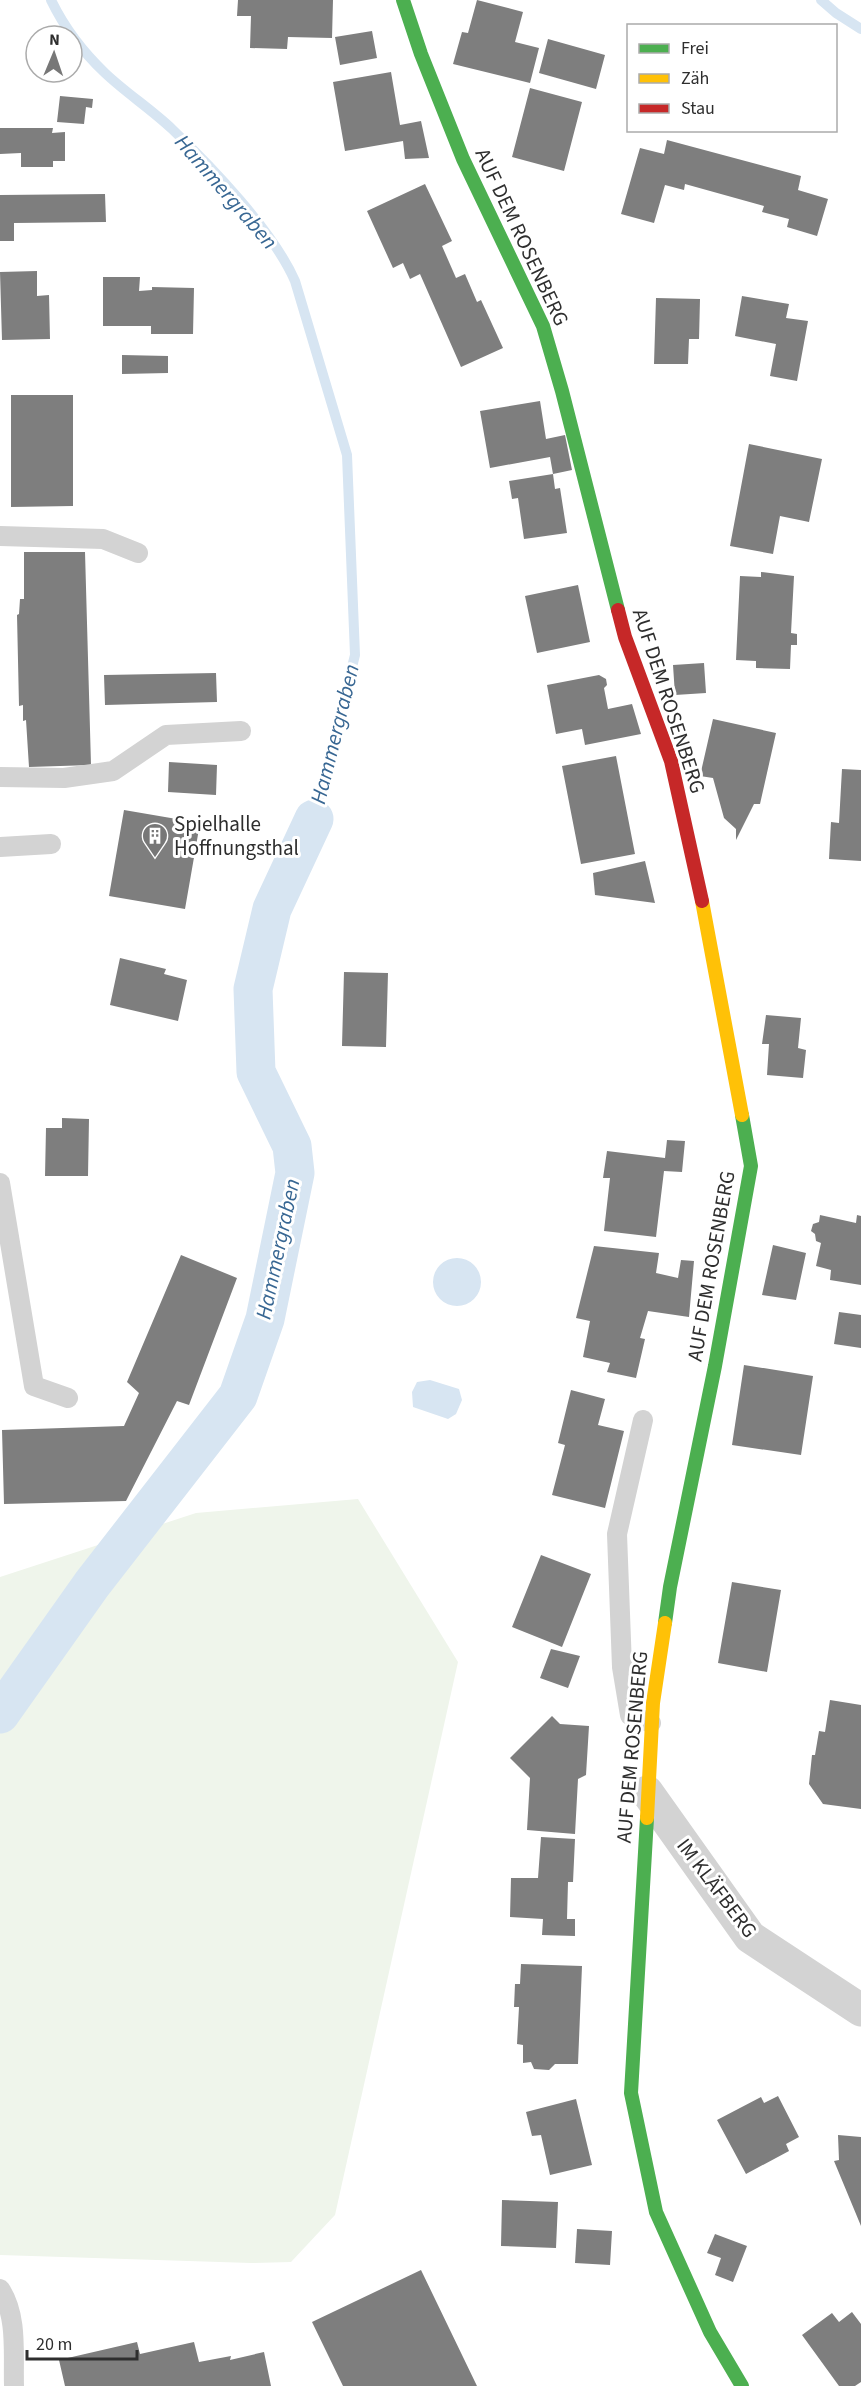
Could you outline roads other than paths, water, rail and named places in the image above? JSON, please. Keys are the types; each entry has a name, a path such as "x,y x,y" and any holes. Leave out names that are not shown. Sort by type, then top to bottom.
{"street":[{"name":"AUF DEM ROSENBERG","path":"404,0 421,54 463,159 543,326 565,402 625,637 671,761 700,889 751,1166 715,1366 670,1587 651,1723 631,2093 656,2212 710,2332 742,2386"},
{"name":"IM KLÄFBERG","path":"647,1792 750,1937 861,2010"}],"lane":[{"path":"0,536 103,539 138,553"},
{"path":"0,777 64,778 113,771 166,735 241,731"},
{"path":"0,847 51,844"},
{"path":"0,1183 34,1386 68,1398"},
{"path":"643,1420 617,1534 622,1667 630,1715 651,1723"},
{"path":"0,2289 11,2316 14,2386"}],"water":[{"path":"457,1258 474,1265 481,1282 474,1299 457,1306 440,1299 433,1282 440,1265"},
{"path":"430,1380 459,1389 462,1400 456,1414 448,1419 413,1407 412,1392 417,1382"}],"waterway":[{"name":"Hammergraben","path":"51,0 68,29 97,65 172,129 240,200 272,242 295,281 347,455 355,655 314,819"},
{"path":"821,0 861,29"},
{"name":"Hammergraben","path":"0,1714 92,1584 238,1396 265,1319 295,1173 292,1146 256,1072 253,989 272,909 314,819"}],"place":[{"name":"Spielhalle Hoffnungsthal","path":"155,859"}]}
